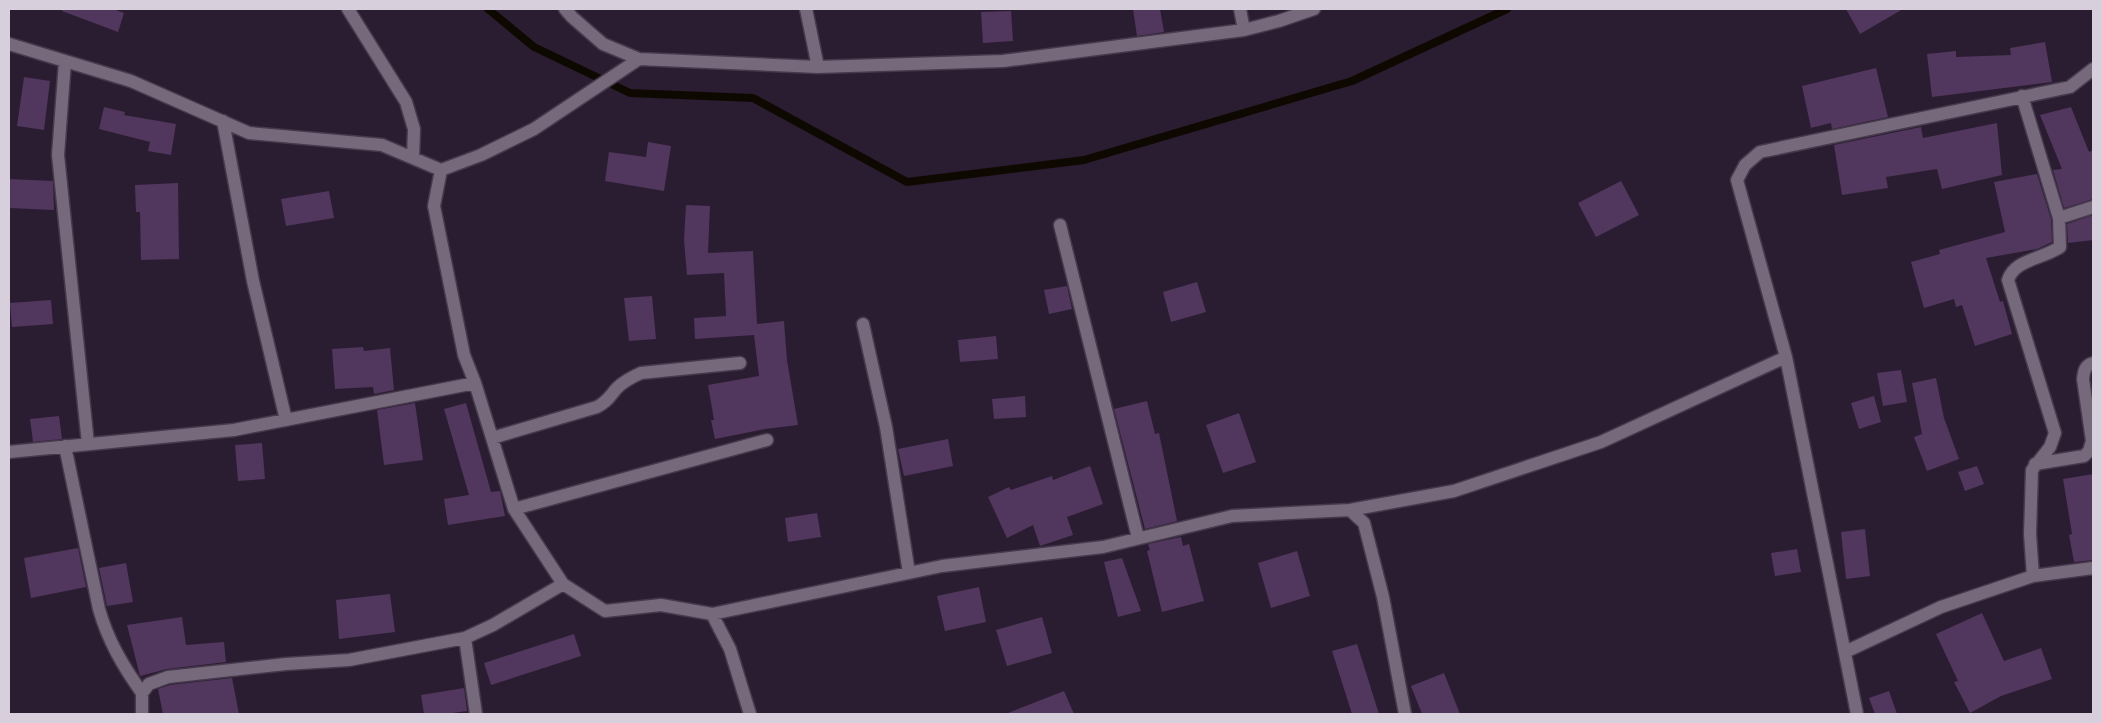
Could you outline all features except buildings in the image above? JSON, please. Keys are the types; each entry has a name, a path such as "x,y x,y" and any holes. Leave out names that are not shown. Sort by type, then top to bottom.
{"street":[{"path":"348,9 406,102 414,129 413,158"},
{"path":"565,9 603,44 639,59 818,66 1003,61 1244,30 1314,9"},
{"path":"806,9 818,66"},
{"path":"1240,9 1244,30"},
{"path":"9,44 131,81 249,133 382,145 441,170 481,155 534,129 639,59"},
{"path":"64,61 58,155 88,444"},
{"path":"1857,714 1786,357 1737,180 1745,165 1760,152 2070,87 2093,69"},
{"path":"2022,96 2059,218 2060,247 2050,254 2020,264 2011,270 2008,280 2055,433 2050,447 2035,464 2030,479 2030,534 2033,576"},
{"path":"223,122 253,281 286,420"},
{"path":"441,170 434,206 464,354 475,383 514,509 563,584 605,610 661,605 712,614 942,566 1103,546 1232,516 1350,510 1454,491 1601,442 1786,357"},
{"path":"2059,218 2093,207"},
{"path":"1060,225 1138,538"},
{"path":"863,324 886,427 909,573"},
{"path":"492,438 597,407 609,400 616,388 626,380 641,373 740,363"},
{"path":"2035,464 2084,456 2089,451 2092,441 2083,379 2084,370 2089,364 2093,363"},
{"path":"9,452 234,430 475,383"},
{"path":"514,509 768,440"},
{"path":"65,446 105,630 115,653 142,693 142,714"},
{"path":"1350,510 1364,523 1383,598 1405,714"},
{"path":"1845,652 1941,607 2033,576 2093,568"},
{"path":"142,693 149,684 168,677 286,664 349,660 465,638 493,625 563,584"},
{"path":"712,614 730,649 750,714"},
{"path":"465,638 476,714"}],"waterway":[{"path":"488,9 534,47 630,93 753,98 907,182 1084,160 1352,81 1507,9"}]}
